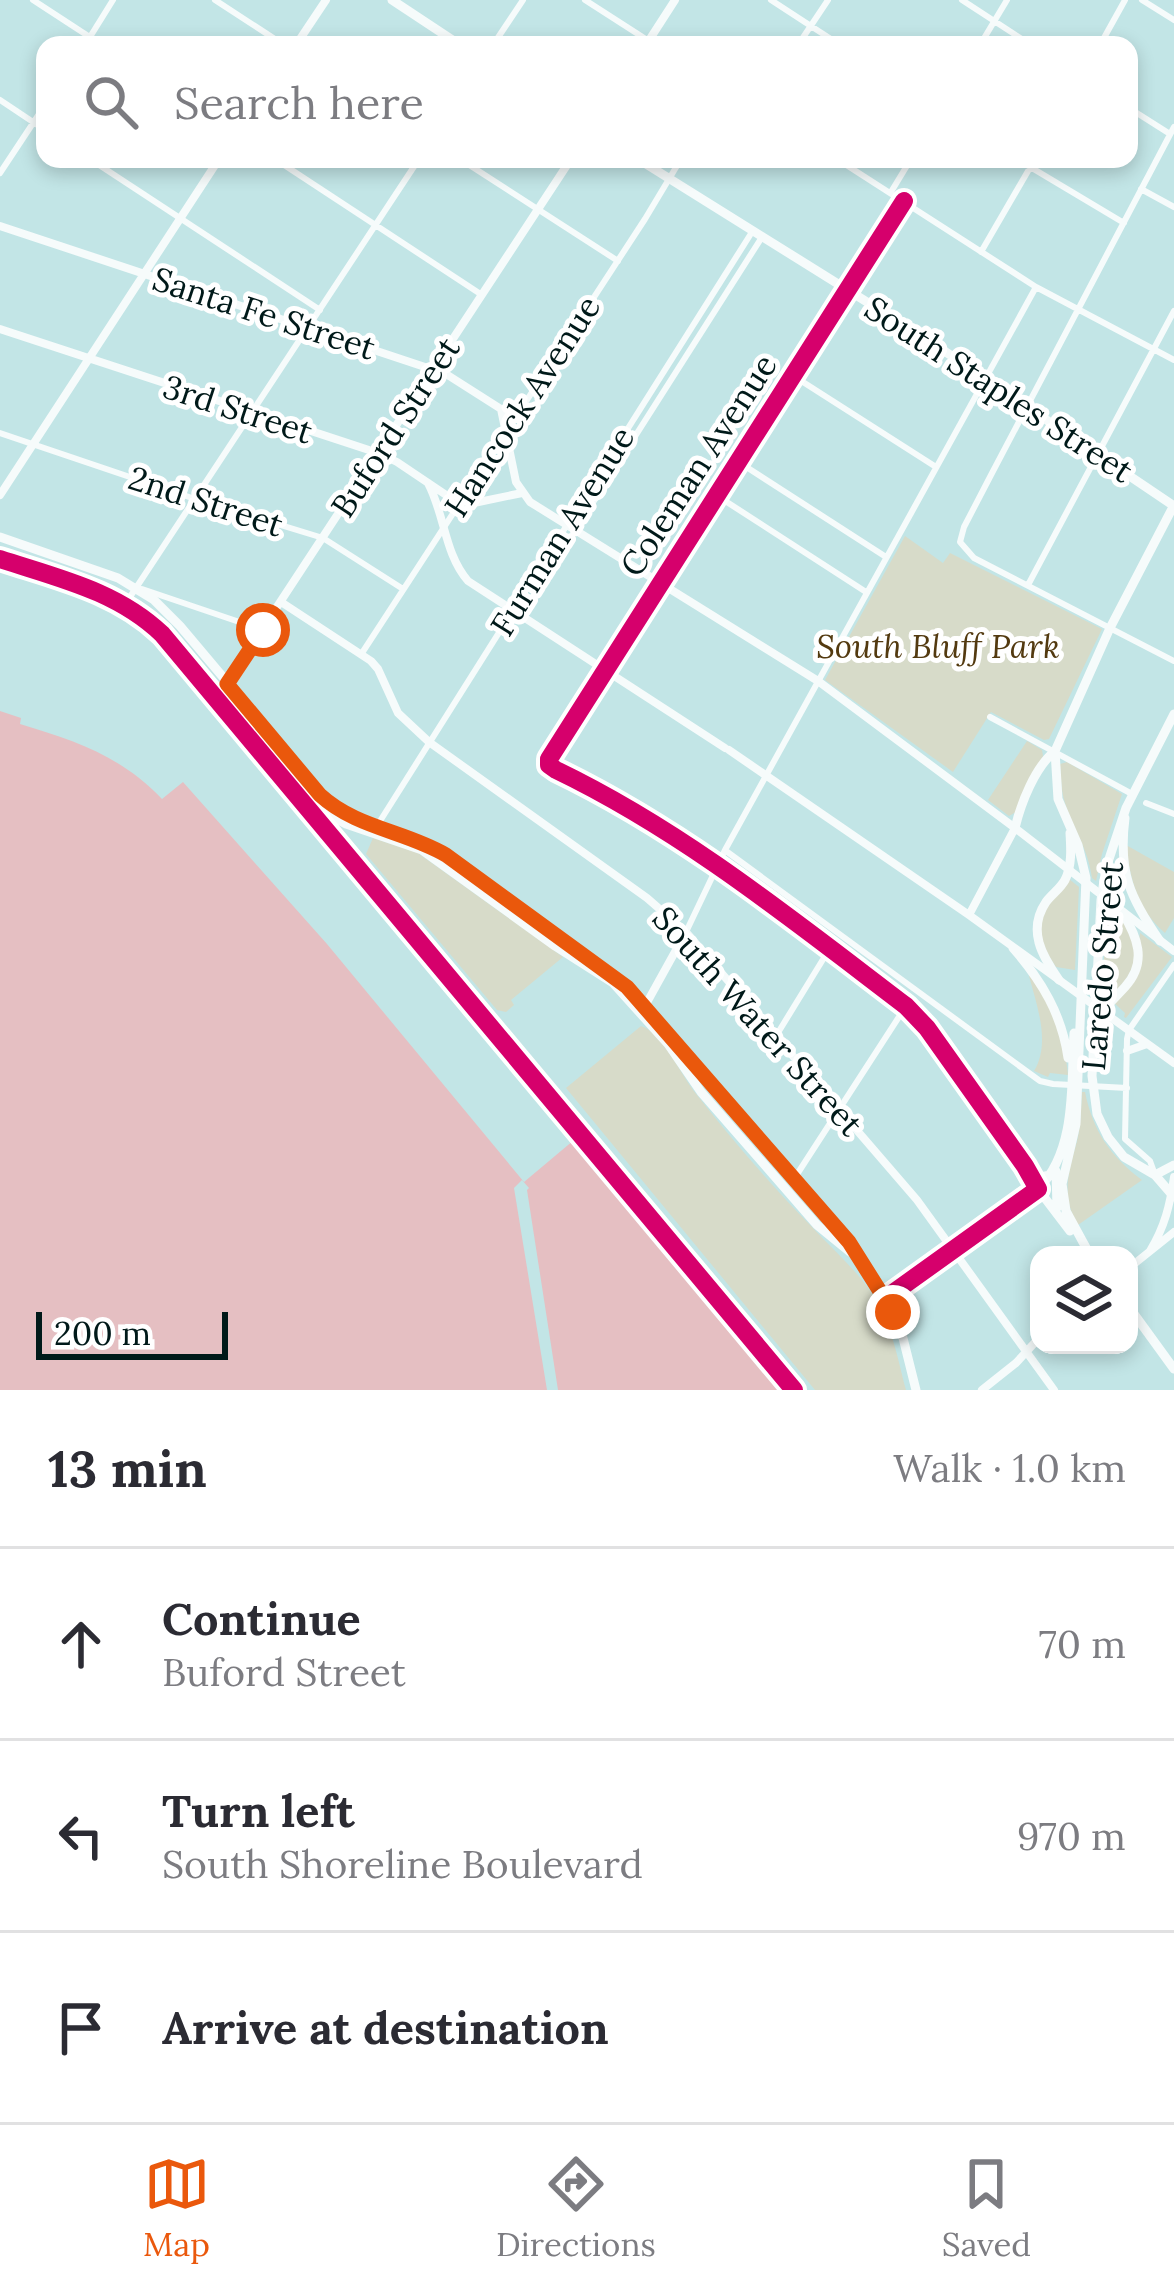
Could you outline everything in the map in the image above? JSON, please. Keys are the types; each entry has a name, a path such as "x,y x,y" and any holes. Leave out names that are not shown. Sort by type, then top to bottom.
{"main road":[{"path":"302,36 326,0"},
{"path":"392,0 446,36"},
{"path":"655,36 675,0"},
{"path":"0,495 213,168"},
{"name":"Buford Street","path":"219,694 565,168"},
{"name":"South Staples Street","path":"652,168 1028,406 1174,506"},
{"name":"Santa Fe Street","path":"0,226 434,368 501,409"},
{"name":"3rd Street","path":"0,329 378,453 458,503"},
{"path":"501,409 516,482 530,502 818,681 1174,951"},
{"path":"427,482 454,562 468,581 768,776 1174,1063"},
{"path":"458,503 522,493"},
{"path":"969,915 1174,506"},
{"path":"0,537 137,588 167,613 320,795 375,830"},
{"path":"0,553 128,600 170,634 315,805 346,824 427,843 609,971 849,1242 900,1326 916,1390"},
{"name":"South Water Street","path":"281,602 362,653 379,669 398,713 429,742 647,898 686,932 915,1197 1054,1390"},
{"name":"Laredo Street","path":"1173,1196 1155,1175 1124,1157 1102,1125 1093,1088 1102,887 1126,808 1174,714"},
{"path":"1054,751 1055,786 1086,878 1075,1133 1062,1184 1066,1211 1082,1244"},
{"path":"1126,808 1122,846 1128,886 1160,941"},
{"path":"1060,981 1040,952 1036,931 1041,911 1069,869 1070,828"},
{"path":"1094,1029 1138,964 1136,937 1120,910"},
{"path":"642,1008 686,932"},
{"path":"1013,948 1058,1014 1071,1082"},
{"path":"886,1298 1038,1189 1053,1169 1066,1137 1084,962"},
{"path":"642,1008 701,1092 809,1217 855,1256"},
{"path":"1127,1051 1147,1044"},
{"path":"1155,1175 1174,1165"},
{"path":"1024,1166 1041,1177 1053,1169"},
{"path":"1053,1169 1061,1219"},
{"path":"1150,1251 1173,1196 1174,1177"},
{"path":"1038,1189 1082,1244"},
{"path":"1138,1261 1174,1232"},
{"path":"1138,1319 1174,1369"},
{"path":"982,1390 1030,1347"}],"street":[{"path":"33,0 80,36"},
{"path":"90,36 113,0"},
{"path":"215,0 270,36"},
{"path":"500,36 523,0"},
{"path":"585,0 638,36"},
{"path":"771,0 826,36"},
{"path":"804,36 828,0"},
{"path":"962,0 1017,36"},
{"path":"985,36 1007,0"},
{"path":"1105,36 1125,0"},
{"path":"1142,0 1174,20"},
{"path":"0,100 36,124"},
{"path":"1138,113 1172,130 960,542 974,557 1174,662"},
{"path":"0,173 36,118"},
{"path":"104,168 320,310"},
{"path":"289,168 482,295"},
{"path":"128,600 413,168"},
{"path":"473,168 617,261"},
{"name":"Hancock Avenue","path":"362,653 676,168"},
{"path":"852,168 1036,287 1174,360"},
{"path":"891,192 906,168"},
{"path":"981,252 1030,168 1124,223"},
{"path":"1141,189 1174,207"},
{"name":"Coleman Avenue","path":"718,865 549,765 549,759 904,201"},
{"name":"Furman Avenue","path":"515,614 566,524 690,329 757,234"},
{"name":"Furman Avenue","path":"375,830 429,742 576,530 700,335 757,234"},
{"path":"686,932 725,850 1036,287"},
{"path":"1028,585 1174,311"},
{"path":"690,329 700,335"},
{"path":"792,375 936,466"},
{"path":"501,409 516,413"},
{"path":"632,421 641,427"},
{"name":"2nd Street","path":"0,433 323,538 403,589"},
{"path":"737,461 886,556"},
{"path":"716,495 866,592"},
{"path":"430,549 451,551"},
{"path":"137,588 263,630"},
{"path":"991,717 1132,794"},
{"path":"1146,803 1174,814"},
{"path":"725,850 1040,1081 1127,1088"},
{"path":"718,865 905,1006 927,1028 1038,1189"},
{"path":"776,1036 830,948"},
{"path":"1155,1175 1150,1161 1125,1139 1127,1051 1129,1030 1174,965"},
{"path":"794,1179 905,1006"}],"green space":[{"name":"South Bluff Park","path":"905,536 943,563 950,553 1102,629 1049,739 991,712 953,772 825,680"},
{"path":"1027,741 1042,750 1043,756 1016,812 1009,816 988,800"},
{"path":"1067,762 1122,794 1096,881 1064,798 1060,764"},
{"path":"373,838 418,853 563,957 511,1000 514,1005 506,1012 497,1010 366,854"},
{"path":"1126,845 1174,872 1174,918 1165,933 1137,894"},
{"path":"1069,879 1079,887 1075,970 1056,967 1041,931 1045,911"},
{"path":"1123,921 1133,944 1134,963 1108,999 1102,995 1106,923"},
{"path":"1140,933 1172,957 1126,1018 1113,1002 1133,982"},
{"path":"1031,974 1056,1022 1068,1075 1050,1073 1048,1077 1034,1071 1042,1037"},
{"path":"641,1026 664,1045 697,1095 753,1163 866,1286 889,1329 906,1390 815,1390 566,1088"},
{"path":"1082,1092 1104,1142 1142,1180 1078,1225 1069,1204 1068,1183"}],"shaded area":[{"path":"0,711 21,718 20,724 114,761 162,799 183,782 327,944 524,1182 574,1140 782,1390 0,1390"}],"pier":[{"path":"522,1180 529,1188 558,1390 547,1390 514,1188"}],"cycle path":[{"path":"886,1298 1038,1189 1025,1166 927,1028 906,1006 737,879 649,821 556,770 549,759 904,201"},
{"path":"0,559 106,596 162,634 794,1390"}],"route":[{"path":"263,630 227,684 320,795 359,822 427,843 627,987 849,1242 893,1312"}]}
